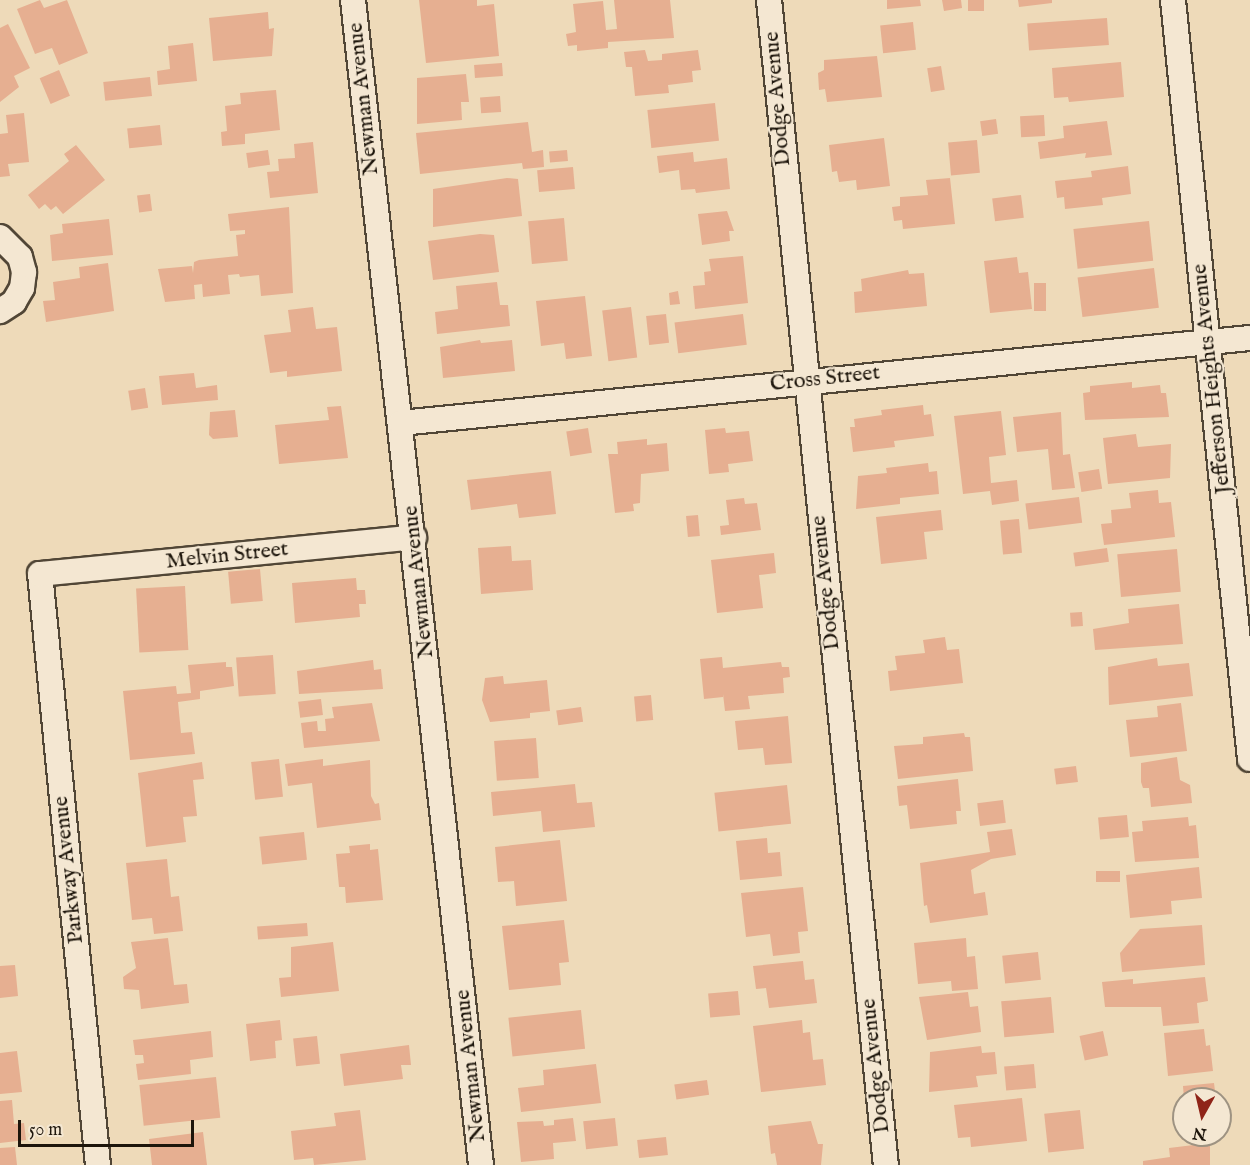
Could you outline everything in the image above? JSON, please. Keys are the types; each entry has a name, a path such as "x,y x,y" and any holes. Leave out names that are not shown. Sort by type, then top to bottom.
{"street":[{"name":"Newman Avenue","path":"353,0 414,537 481,1165"},
{"name":"Dodge Avenue","path":"769,0 805,381 886,1165"},
{"name":"Jefferson Heights Avenue","path":"1173,0 1250,759"},
{"path":"0,237 20,257 24,272 18,295 0,312"},
{"name":"Cross Street","path":"401,423 1250,338"},
{"name":"Melvin Street","path":"40,574 414,537"},
{"name":"Parkway Avenue","path":"40,574 98,1165"}],"building":[{"path":"40,0 44,8 67,0 88,53 59,65 52,48 35,54 17,9"},
{"path":"419,0 477,0 477,6 494,4 499,56 426,63"},
{"path":"614,0 670,0 674,38 608,42 608,48 577,51 577,45 568,46 566,34 576,32 573,4 603,1 606,30 617,29"},
{"path":"887,0 920,0 921,6 887,9"},
{"path":"942,0 961,0 962,8 944,11"},
{"path":"968,0 984,0 984,11 968,11"},
{"path":"1018,0 1052,0 1052,3 1019,7"},
{"path":"268,12 269,29 274,28 272,56 213,61 209,18"},
{"path":"1107,18 1109,45 1029,51 1027,24"},
{"path":"913,22 916,50 883,53 880,25"},
{"path":"8,24 30,68 14,76 19,87 0,102 0,28"},
{"path":"193,43 197,81 158,85 157,71 170,69 168,46"},
{"path":"645,50 648,61 662,60 662,54 698,50 701,70 692,71 693,82 668,85 669,93 635,96 632,67 626,67 624,52"},
{"path":"877,56 882,97 827,102 825,89 819,90 818,73 824,70 824,60"},
{"path":"1121,62 1124,97 1069,102 1068,97 1054,98 1052,68"},
{"path":"502,63 503,76 475,78 474,65"},
{"path":"941,66 945,90 931,92 927,68"},
{"path":"59,70 70,96 51,104 40,78"},
{"path":"466,74 469,102 461,102 462,120 417,124 417,78"},
{"path":"150,77 152,96 105,101 103,82"},
{"path":"276,90 280,130 245,134 245,144 222,146 221,132 227,131 225,106 241,104 240,93"},
{"path":"500,96 501,112 481,113 480,97"},
{"path":"715,103 719,141 651,148 647,110"},
{"path":"24,113 29,162 8,164 10,176 0,177 0,134 8,133 6,115"},
{"path":"1044,115 1045,136 1021,137 1020,116"},
{"path":"996,119 998,134 982,136 980,121"},
{"path":"1107,121 1112,155 1085,158 1086,153 1040,159 1038,142 1064,138 1063,126"},
{"path":"528,122 532,152 543,150 544,167 523,169 522,163 420,174 416,133"},
{"path":"160,125 162,145 129,148 127,128"},
{"path":"884,138 890,186 857,190 856,180 839,182 837,171 832,172 829,145"},
{"path":"977,140 980,173 951,175 948,143"},
{"path":"313,142 318,193 270,198 267,172 279,171 278,159 295,158 294,144"},
{"path":"76,145 105,180 63,214 56,206 51,210 45,204 39,209 28,195 69,161 64,154"},
{"path":"268,150 270,165 248,168 246,153"},
{"path":"567,150 568,161 550,163 549,152"},
{"path":"693,152 694,162 727,158 730,189 696,193 695,189 681,190 679,170 659,173 657,156"},
{"path":"1128,166 1131,194 1102,198 1103,205 1065,209 1064,197 1057,198 1055,181 1092,177 1091,171"},
{"path":"573,167 575,189 539,192 537,170"},
{"path":"507,178 518,179 522,216 433,227 433,189"},
{"path":"950,178 955,224 903,229 902,220 894,221 892,207 900,206 900,197 928,195 926,180"},
{"path":"150,194 152,211 139,212 137,196"},
{"path":"1021,195 1024,218 995,221 992,199"},
{"path":"289,207 293,293 261,296 259,275 240,277 239,274 228,275 230,294 203,297 202,284 194,285 195,299 165,302 158,269 192,266 193,273 194,262 199,260 238,256 236,235 245,234 245,230 230,231 228,214"},
{"path":"727,211 734,231 729,231 730,241 702,245 698,214"},
{"path":"564,218 568,261 532,264 528,221"},
{"path":"109,219 113,255 52,261 50,235 63,233 62,224"},
{"path":"1149,221 1153,261 1078,269 1073,229"},
{"path":"480,234 494,235 499,272 433,280 428,241"},
{"path":"743,256 748,303 695,309 693,286 705,285 704,272 711,271 709,259"},
{"path":"1017,257 1019,273 1028,272 1032,309 990,313 984,261"},
{"path":"108,263 114,311 46,322 43,301 55,300 53,282 80,278 79,267"},
{"path":"1154,268 1159,308 1082,317 1078,277"},
{"path":"908,270 909,274 924,273 927,306 855,313 854,292 862,291 861,279"},
{"path":"497,282 500,305 508,305 510,326 437,334 435,312 458,309 456,286"},
{"path":"1034,283 1046,283 1046,311 1034,311"},
{"path":"678,291 680,304 670,305 669,293"},
{"path":"585,296 592,356 566,359 564,343 541,346 536,301"},
{"path":"313,307 316,329 337,327 342,371 287,377 287,371 270,373 264,335 291,332 288,310"},
{"path":"631,307 637,358 608,361 602,311"},
{"path":"666,314 669,343 649,345 646,316"},
{"path":"743,314 747,345 678,353 675,322"},
{"path":"480,340 481,343 512,340 515,371 443,378 440,347"},
{"path":"194,373 196,388 217,385 218,400 162,405 159,376"},
{"path":"1132,382 1132,388 1160,385 1161,393 1166,393 1169,417 1085,420 1083,393 1090,392 1090,386"},
{"path":"145,388 148,408 131,410 128,391"},
{"path":"923,405 924,415 931,414 934,436 894,441 895,447 853,452 850,427 855,427 854,419 882,415 881,410"},
{"path":"341,406 348,458 279,464 275,425 329,420 327,407"},
{"path":"235,410 238,437 213,439 209,435 210,412"},
{"path":"1001,411 1006,455 989,457 991,483 1017,480 1019,501 992,505 990,491 963,494 954,416"},
{"path":"1061,412 1063,455 1070,454 1075,488 1052,490 1048,449 1017,452 1013,417"},
{"path":"588,428 592,453 570,456 566,431"},
{"path":"725,428 726,433 749,431 753,461 728,464 729,472 709,474 705,430"},
{"path":"1136,434 1138,447 1171,444 1170,478 1108,484 1103,438"},
{"path":"647,439 647,445 667,443 669,471 641,474 640,503 633,504 634,511 615,513 608,454 618,454 617,442"},
{"path":"928,463 929,472 937,471 939,494 900,498 900,504 856,509 858,476 887,473 886,468"},
{"path":"1099,469 1102,489 1081,492 1078,472"},
{"path":"551,471 556,514 519,518 517,504 471,510 467,480"},
{"path":"1158,490 1159,503 1171,502 1175,537 1104,545 1101,524 1112,523 1111,510 1131,508 1129,493"},
{"path":"1079,497 1082,523 1029,529 1025,504"},
{"path":"744,498 745,504 757,503 761,530 721,535 720,526 729,525 726,500"},
{"path":"941,510 943,530 924,532 927,559 881,564 876,517"},
{"path":"698,515 700,536 688,537 686,516"},
{"path":"1019,519 1022,553 1003,555 1000,521"},
{"path":"511,546 512,561 531,560 533,590 481,594 478,548"},
{"path":"1107,548 1109,562 1075,567 1073,553"},
{"path":"1177,549 1181,592 1121,597 1117,554"},
{"path":"774,553 776,573 759,575 763,608 717,613 711,560"},
{"path":"260,569 263,601 231,604 228,572"},
{"path":"356,578 357,590 365,590 366,604 359,604 360,617 295,623 292,583"},
{"path":"185,586 188,650 139,652 136,589"},
{"path":"1179,604 1183,644 1095,650 1093,629 1129,623 1128,609"},
{"path":"1082,612 1083,626 1071,627 1070,613"},
{"path":"945,637 947,650 959,649 963,683 890,691 888,671 897,670 895,656 925,653 923,640"},
{"path":"273,655 276,694 239,696 236,658"},
{"path":"722,657 723,668 781,662 782,667 789,667 790,677 783,678 784,693 748,696 750,709 725,711 723,694 723,697 704,699 700,659"},
{"path":"1157,658 1158,666 1189,663 1193,696 1109,705 1108,667"},
{"path":"373,660 374,670 381,669 383,689 299,694 297,671"},
{"path":"226,662 226,667 232,667 234,686 200,691 200,699 178,702 181,733 192,732 195,754 130,760 123,691 176,686 177,694 191,693 188,665"},
{"path":"503,676 504,684 547,680 550,711 530,713 530,718 490,722 482,700 485,678"},
{"path":"651,695 653,720 636,721 634,696"},
{"path":"321,699 323,715 300,718 298,702"},
{"path":"372,703 380,741 304,748 301,723 317,721 318,731 326,731 325,719 334,718 332,707"},
{"path":"1181,703 1187,751 1130,757 1126,720 1158,717 1157,706"},
{"path":"581,707 583,722 558,725 556,710"},
{"path":"788,716 792,763 765,765 763,748 738,750 735,721"},
{"path":"964,733 965,737 970,737 973,771 898,779 894,746 923,744 923,737"},
{"path":"536,738 539,778 497,781 494,741"},
{"path":"1177,757 1180,780 1190,785 1192,803 1151,807 1149,788 1143,788 1141,782 1141,763"},
{"path":"279,759 283,797 255,800 251,762"},
{"path":"323,759 323,766 370,760 371,796 375,804 379,803 381,820 317,828 312,783 288,786 285,764"},
{"path":"202,762 204,779 193,780 197,816 183,817 186,842 146,847 138,773"},
{"path":"1076,766 1078,782 1056,785 1054,769"},
{"path":"958,779 961,811 956,811 957,824 910,829 907,805 899,806 897,786"},
{"path":"575,784 577,803 592,802 595,827 543,832 541,811 493,816 491,792"},
{"path":"787,785 791,824 718,831 714,793"},
{"path":"1003,800 1006,823 980,826 977,803"},
{"path":"1127,815 1129,837 1100,839 1098,818"},
{"path":"1188,817 1189,826 1196,825 1199,858 1135,862 1132,832 1143,831 1142,821"},
{"path":"1012,829 1016,855 991,859 971,870 974,894 985,892 988,915 930,923 927,905 924,906 920,863 990,852 987,832"},
{"path":"304,832 307,860 262,865 259,837"},
{"path":"767,838 768,853 780,852 782,876 740,880 736,841"},
{"path":"560,840 567,901 516,906 514,881 498,882 495,847"},
{"path":"370,844 370,850 378,849 383,900 346,903 345,887 339,887 336,854 350,853 349,846"},
{"path":"167,859 171,897 179,896 183,931 154,934 152,918 132,920 126,863"},
{"path":"1199,867 1202,898 1171,901 1172,914 1130,918 1126,875"},
{"path":"1096,871 1120,871 1120,882 1096,882"},
{"path":"803,887 808,931 798,932 800,953 773,956 770,934 746,937 741,893"},
{"path":"564,920 569,962 559,963 561,985 509,990 502,926"},
{"path":"307,923 308,936 258,939 257,926"},
{"path":"1202,925 1205,965 1122,972 1120,953 1140,929"},
{"path":"168,938 174,985 187,984 189,1003 141,1009 139,990 124,989 123,977 136,968 131,942"},
{"path":"966,938 967,957 975,956 978,989 952,991 951,981 918,984 914,943"},
{"path":"333,942 339,991 281,997 279,978 291,977 291,947"},
{"path":"1038,952 1041,980 1005,984 1002,956"},
{"path":"803,961 805,980 814,979 817,1003 769,1008 766,988 756,989 753,966"},
{"path":"15,965 18,996 0,998 0,966"},
{"path":"1205,977 1208,1001 1197,1003 1199,1023 1163,1026 1161,1007 1105,1007 1102,982 1133,979 1133,984"},
{"path":"738,991 740,1015 710,1018 708,994"},
{"path":"968,992 970,1007 978,1006 981,1032 927,1040 919,997"},
{"path":"1051,997 1054,1033 1004,1037 1001,1001"},
{"path":"581,1010 585,1049 512,1056 508,1018"},
{"path":"280,1020 282,1040 275,1041 276,1058 250,1061 246,1024"},
{"path":"802,1020 803,1033 810,1032 813,1060 823,1059 826,1085 761,1092 753,1026"},
{"path":"1204,1029 1206,1046 1210,1045 1213,1071 1168,1076 1164,1033"},
{"path":"211,1031 213,1057 190,1060 191,1074 138,1080 136,1064 144,1063 143,1055 135,1055 133,1040"},
{"path":"1103,1031 1108,1055 1085,1060 1080,1036"},
{"path":"317,1036 320,1064 296,1066 293,1039"},
{"path":"409,1045 411,1065 401,1065 403,1079 344,1086 340,1054"},
{"path":"981,1046 982,1053 995,1052 997,1074 976,1076 978,1087 929,1092 930,1052"},
{"path":"17,1051 22,1092 0,1094 0,1053"},
{"path":"596,1064 601,1103 521,1112 518,1088 544,1085 543,1070"},
{"path":"1034,1064 1036,1088 1006,1091 1004,1067"},
{"path":"216,1077 220,1118 144,1126 139,1085"},
{"path":"707,1080 709,1095 676,1099 674,1085"},
{"path":"1214,1083 1214,1087 1183,1087"},
{"path":"1022,1098 1027,1141 971,1147 970,1137 958,1138 954,1105"},
{"path":"12,1100 14,1124 24,1123 26,1140 0,1143 0,1101"},
{"path":"360,1110 366,1160 314,1165 313,1158 294,1160 291,1131 336,1126 334,1113"},
{"path":"1080,1110 1084,1149 1048,1153 1044,1114"},
{"path":"573,1118 576,1141 553,1143 554,1159 521,1162 517,1122 543,1121 544,1126 554,1125 554,1120"},
{"path":"615,1118 618,1146 586,1149 583,1121"},
{"path":"811,1121 818,1144 823,1144 821,1165 777,1165 775,1153 771,1154 768,1126"},
{"path":"203,1132 207,1165 152,1165 149,1139"},
{"path":"666,1137 668,1155 639,1158 637,1140"},
{"path":"15,1147 17,1165 0,1165 0,1148"},
{"path":"1210,1147 1210,1165 1143,1165 1143,1161 1170,1157 1169,1148"}]}
